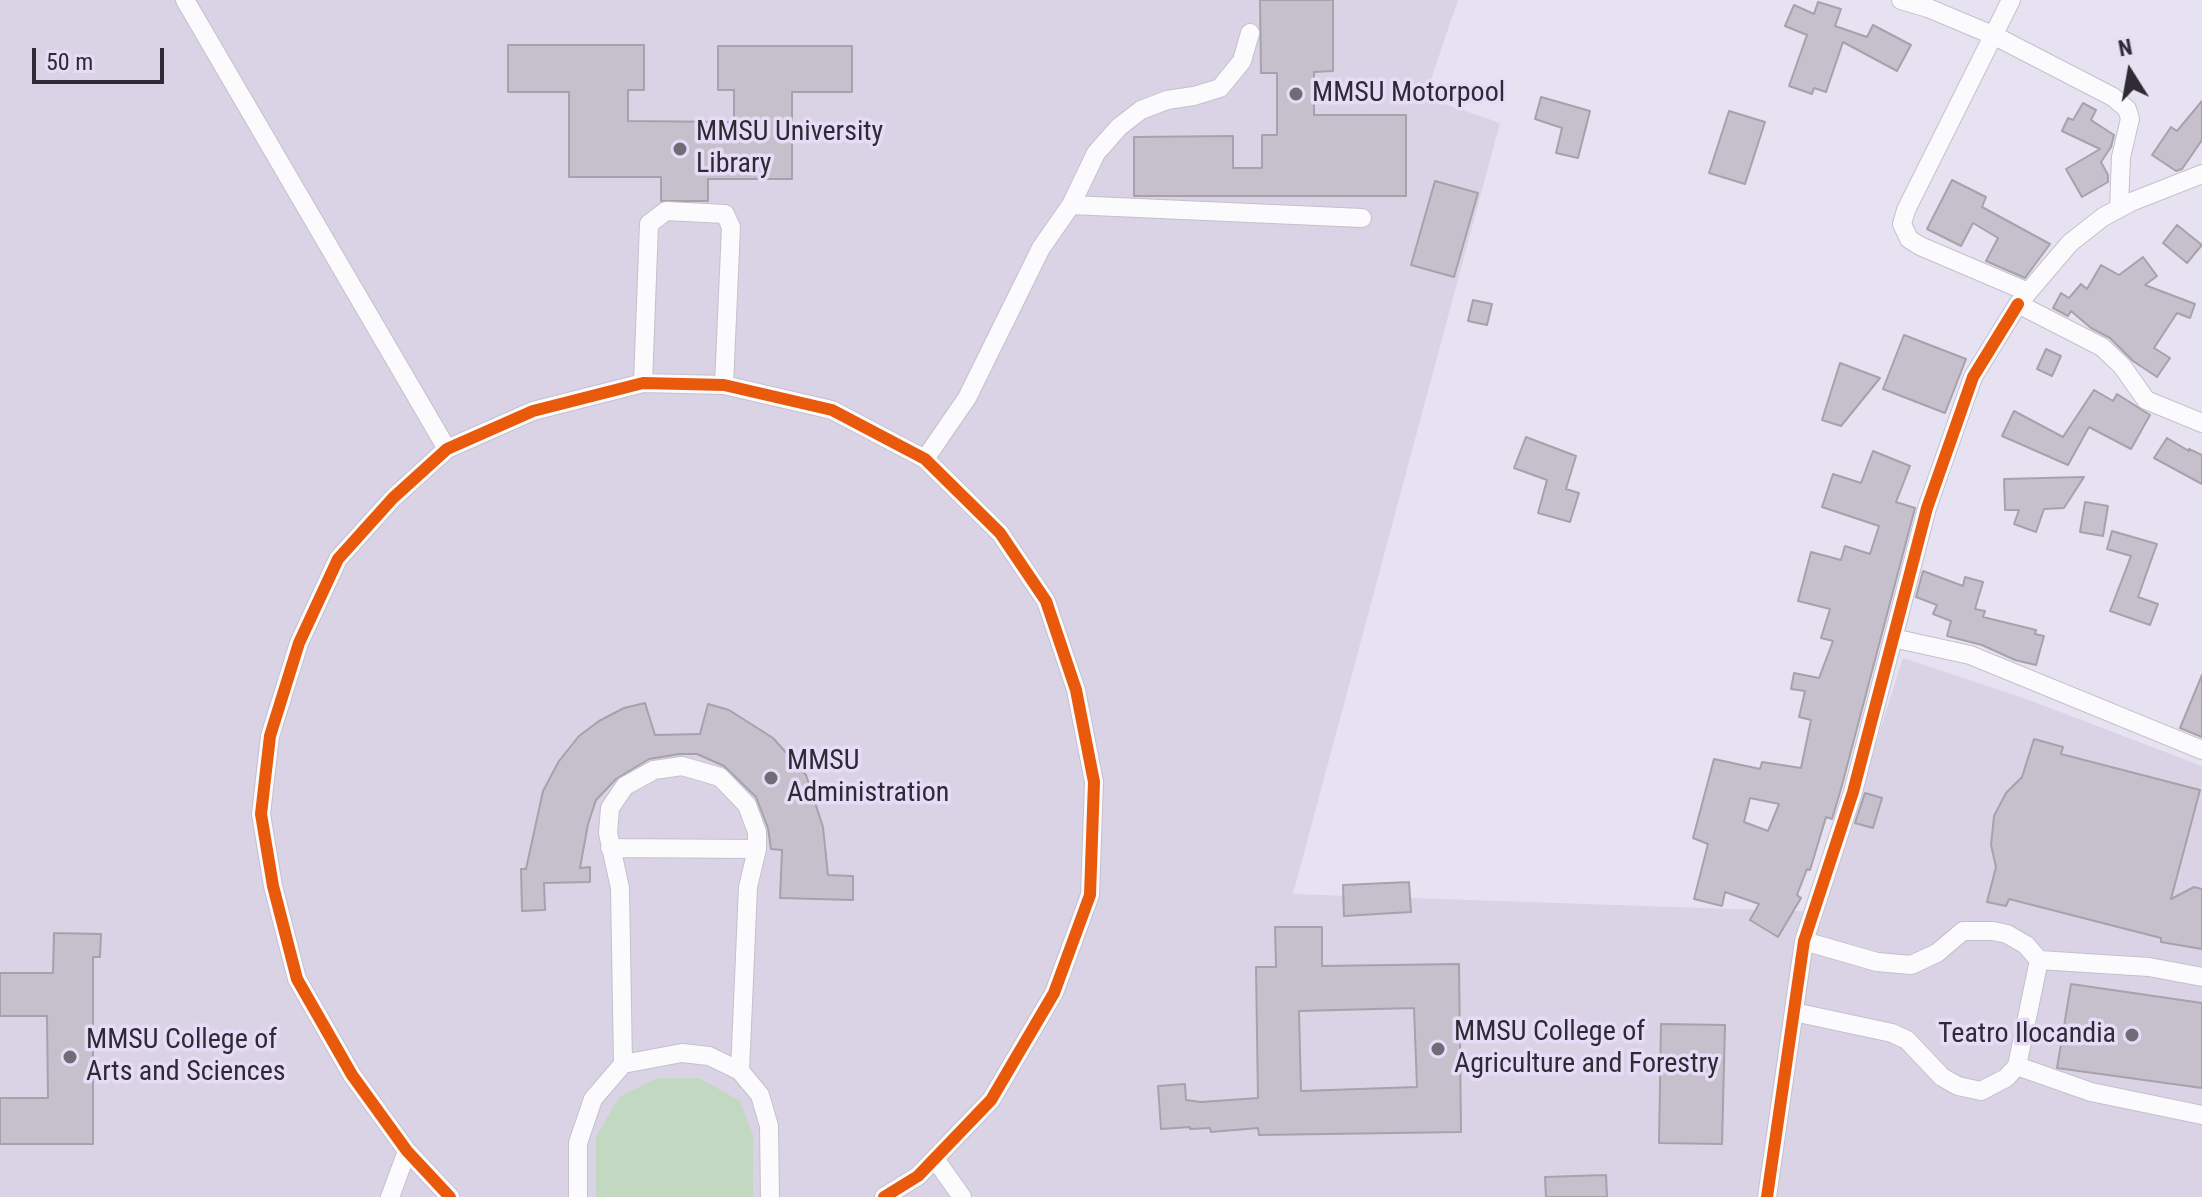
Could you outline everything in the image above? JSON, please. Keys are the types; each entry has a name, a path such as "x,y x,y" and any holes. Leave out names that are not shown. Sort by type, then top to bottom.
{"street":[{"path":"185,0 447,449"},
{"path":"1901,0 1995,36 2113,97 2127,109 2130,119 2121,157 2119,208"},
{"path":"2011,0 1906,210 1902,224 1909,239 1920,246 2023,298 2102,347 2122,366 2146,400 2202,423"},
{"path":"925,459 967,398 1041,248 1071,205 1096,153 1119,127 1141,110 1167,100 1220,88 1242,61 1250,33"},
{"path":"1767,1197 1804,941 1853,792 1927,508 1973,377 2023,298 2070,243 2119,208 2202,174"},
{"path":"1071,205 1362,218"},
{"path":"643,383 649,224 666,211 725,214 731,227 724,385"},
{"path":"450,1197 407,1151 352,1075 297,979 273,886 261,814 270,736 299,643 338,559 393,498 447,449 533,411 643,383 724,385 832,410 925,459 1000,533 1046,601 1076,690 1094,782 1090,895 1054,993 991,1100 918,1176 884,1197"},
{"path":"1893,638 1970,655 2202,750"},
{"path":"623,1064 620,888 608,833 610,808 625,786 654,770 682,766 720,777 747,805 757,832 757,849 748,887 740,1071"},
{"path":"610,848 757,849"},
{"path":"1804,941 1877,962 1911,965 1937,953 1963,931 1993,931 2007,934 2026,945 2039,960 2149,967 2202,977"},
{"path":"1794,1012 1892,1033 1907,1040 1942,1077 1958,1086 1981,1091 2006,1078 2017,1066 2039,960"},
{"path":"578,1197 578,1143 593,1099 623,1064 682,1053 709,1056 740,1071 760,1095 769,1126 770,1197"},
{"path":"2017,1066 2091,1092 2202,1115"},
{"path":"390,1197 407,1151"},
{"path":"935,1159 962,1197"}],"shaded area":[{"path":"0,0 1458,0 1425,97 1500,123 1293,894 1822,912 1903,658 2029,700 2202,766 2202,1197 0,1197"}],"green space":[{"path":"657,1078 699,1078 740,1101 753,1135 753,1197 596,1197 596,1137 619,1097"}],"building":[{"name":"MMSU Motorpool","path":"1260,0 1333,0 1333,71 1314,72 1314,115 1406,115 1406,196 1134,196 1134,137 1233,136 1233,168 1262,168 1262,135 1277,135 1277,73 1261,73"},
{"path":"1818,2 1841,9 1835,26 1867,37 1873,25 1911,45 1897,71 1843,42 1826,92 1814,88 1812,94 1789,86 1807,35 1785,26 1794,5 1814,14"},
{"name":"MMSU University Library","path":"508,45 644,45 644,90 628,90 628,121 734,122 734,90 718,90 718,46 852,46 852,92 792,92 792,179 708,179 708,201 661,201 661,177 569,177 569,92 508,92"},
{"path":"1541,97 1590,111 1578,158 1556,153 1562,128 1535,119"},
{"path":"2202,101 2202,140 2182,169 2176,171 2152,155 2171,127 2177,131"},
{"path":"2083,103 2096,110 2091,120 2114,135 2111,147 2101,162 2108,182 2082,197 2066,169 2100,149 2062,131 2068,118 2073,120"},
{"path":"1729,111 1765,122 1745,184 1709,173"},
{"path":"1952,180 1986,197 1982,207 2050,244 2025,278 1986,261 1998,238 1973,223 1961,246 1927,229"},
{"path":"1435,181 1478,193 1454,277 1411,265"},
{"path":"2177,225 2202,245 2187,263 2163,243"},
{"path":"2143,257 2157,276 2145,285 2195,304 2190,318 2177,313 2154,348 2170,358 2157,377 2071,311 2068,316 2053,308 2061,293 2069,298 2081,284 2087,289 2101,265 2119,275"},
{"path":"1473,300 1492,304 1487,325 1468,321"},
{"path":"1904,335 1966,359 1945,413 1883,389"},
{"path":"2046,349 2061,356 2052,376 2037,369"},
{"path":"1840,363 1880,378 1841,426 1822,420"},
{"path":"2094,390 2113,401 2117,394 2150,415 2131,449 2089,427 2068,465 2002,436 2014,411 2063,437"},
{"path":"1526,437 1576,456 1566,489 1579,493 1570,522 1538,513 1547,480 1514,468"},
{"path":"2167,438 2202,455 2202,484 2154,458"},
{"path":"1873,451 1910,466 1896,502 1915,508 1832,819 1826,817 1810,870 1807,869 1797,895 1801,898 1778,937 1750,920 1759,904 1725,892 1722,906 1694,899 1708,844 1693,838 1714,759 1760,769 1762,762 1801,768 1811,720 1799,717 1805,691 1791,689 1794,673 1819,678 1833,641 1821,638 1830,609 1798,601 1811,552 1841,560 1845,546 1870,554 1879,526 1822,507 1833,474 1861,483","holes":["1750,798 1779,804 1768,831 1744,822"]},
{"path":"2084,477 2064,508 2044,509 2036,532 2014,524 2019,510 2005,510 2004,479"},
{"path":"2085,502 2108,506 2103,536 2080,532"},
{"path":"2112,531 2157,544 2138,597 2158,604 2150,625 2110,611 2131,556 2107,549"},
{"path":"1923,571 1963,586 1965,577 1983,582 1975,609 1985,611 1983,617 2036,630 2035,634 2044,636 2036,665 1947,636 1951,621 1933,614 1937,605 1916,597"},
{"path":"2202,675 2202,737 2180,728"},
{"name":"MMSU Administration","path":"645,703 655,735 700,734 708,704 729,710 773,738 806,775 823,827 828,875 853,876 853,900 780,898 782,850 771,849 768,828 756,797 724,766 697,754 680,754 649,759 616,779 596,800 588,824 580,868 590,867 590,882 544,883 545,910 522,911 521,869 526,869 543,791 559,761 579,736 599,721 624,708"},
{"path":"2034,739 2063,747 2061,754 2200,790 2171,899 2194,887 2202,889 2202,949 2161,942 2161,938 2009,899 2006,906 1987,902 1996,867 1991,845 1994,816 2006,793 2022,777"},
{"path":"1865,793 1882,798 1873,828 1855,823"},
{"path":"1409,882 1411,912 1344,916 1343,885"},
{"name":"MMSU College of Agriculture and Forestry","path":"1275,927 1322,927 1322,966 1459,964 1461,1132 1259,1135 1258,1128 1211,1132 1210,1128 1161,1129 1158,1086 1185,1084 1186,1100 1201,1102 1258,1098 1256,967 1276,967","holes":["1414,1008 1417,1087 1301,1091 1299,1011"]},
{"name":"MMSU College of Arts and Sciences","path":"54,933 101,934 100,957 93,957 93,1144 0,1144 0,1098 48,1098 47,1016 0,1016 0,973 53,973"},
{"name":"Teatro Ilocandia","path":"2071,984 2202,1003 2202,1088 2057,1068"},
{"path":"1661,1024 1725,1025 1722,1144 1659,1143"},
{"path":"1606,1175 1607,1197 1546,1197 1545,1177"}],"cycle path":[{"path":"1767,1197 1804,941 1853,792 1927,508 1973,377 2018,304"},
{"path":"450,1197 407,1151 352,1075 297,979 273,886 261,814 270,736 299,643 338,559 393,498 447,449 533,411 643,383 724,385 832,410 925,459 1000,533 1046,601 1076,690 1094,782 1090,895 1054,993 991,1100 918,1176 884,1197"}],"place":[{"name":"MMSU Motorpool","path":"1296,94"},
{"name":"MMSU University Library","path":"680,149"},
{"name":"MMSU Administration","path":"771,778"},
{"name":"Teatro Ilocandia","path":"2132,1035"},
{"name":"MMSU College of Agriculture and Forestry","path":"1438,1049"},
{"name":"MMSU College of Arts and Sciences","path":"70,1057"}]}
